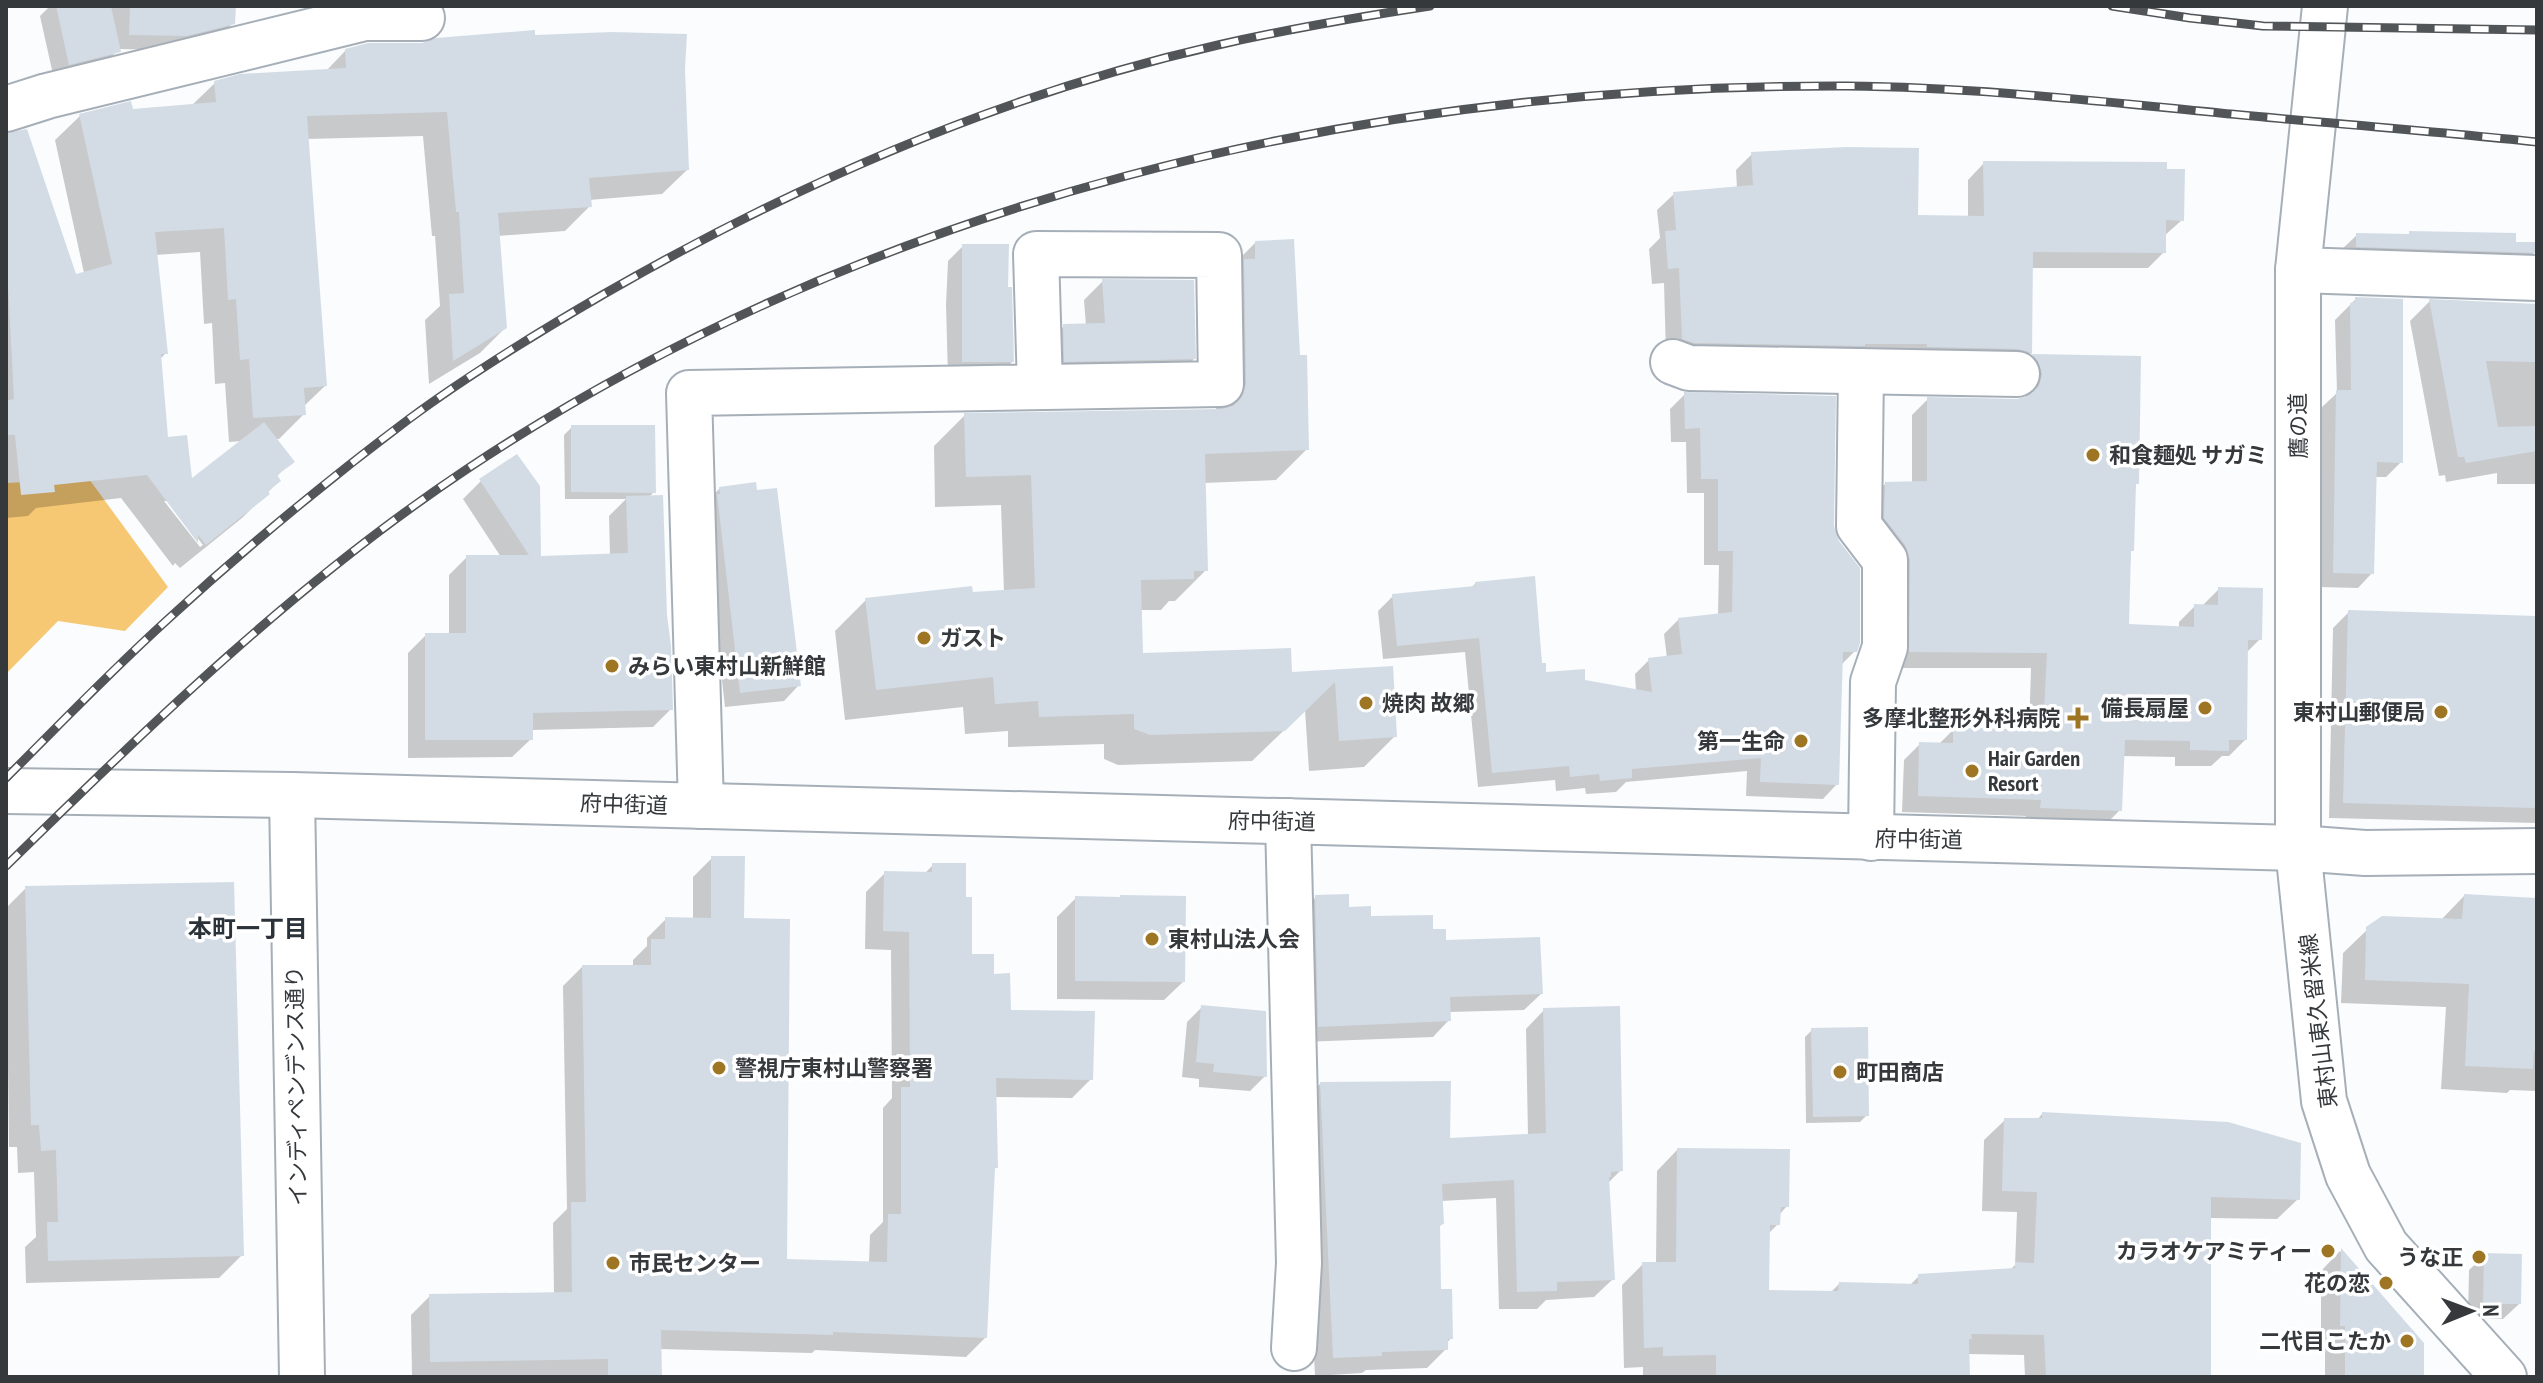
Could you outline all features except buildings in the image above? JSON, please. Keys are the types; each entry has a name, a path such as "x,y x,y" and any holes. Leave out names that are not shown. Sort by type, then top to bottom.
{"street":[{"name":"鷹の道","path":"2298,848 2298,270 2325,6"},
{"path":"6,109 47,96 365,18 422,18"},
{"path":"701,806 689,393 1221,384 1219,255 1036,254 1040,387"},
{"path":"2298,270 2537,278"},
{"path":"1673,362 1689,368 2017,374"},
{"path":"1861,371 1859,526 1885,560 1885,647 1873,682 1871,838"},
{"name":"府中街道","path":"6,791 292,795 1288,821 2298,848 2365,853 2537,851"},
{"name":"インディペンデンス通り","path":"292,795 302,1377"},
{"path":"1288,821 1299,1263 1294,1348"},
{"name":"東村山東久留米線","path":"2298,848 2324,1101 2348,1175 2386,1246 2504,1377"}],"shaded area":[{"path":"89,479 168,587 125,631 58,621 6,674 6,483"}],"railway":[{"path":"6,778 166,621 346,467 480,370 676,254 825,180 979,116 1058,89 1218,45 1430,6"},
{"path":"2112,6 2263,26 2537,30"},
{"path":"6,866 171,708 285,607 404,513 467,469 623,375 786,295 954,229 1128,176 1305,135 1484,107 1665,91 1847,86 2034,95 2537,142"}],"place":[{"name":"和食麺処 サガミ","path":"2093,455"},
{"name":"ガスト","path":"924,638"},
{"name":"みらい東村山新鮮館","path":"612,666"},
{"name":"焼肉 故郷","path":"1366,703"},
{"name":"備長扇屋","path":"2205,708"},
{"name":"東村山郵便局","path":"2441,712"},
{"name":"多摩北整形外科病院","path":"2078,718"},
{"name":"第一生命","path":"1801,741"},
{"name":"Hair Garden Resort","path":"1972,771"},
{"name":"東村山法人会","path":"1152,939"},
{"name":"警視庁東村山警察署","path":"719,1068"},
{"name":"町田商店","path":"1840,1072"},
{"name":"カラオケアミティー","path":"2328,1251"},
{"name":"うな正","path":"2479,1257"},
{"name":"市民センター","path":"613,1263"},
{"name":"花の恋","path":"2386,1283"},
{"name":"二代目こたか","path":"2407,1341"}],"district":[{"name":"本町一丁目","path":"248,929"}]}
